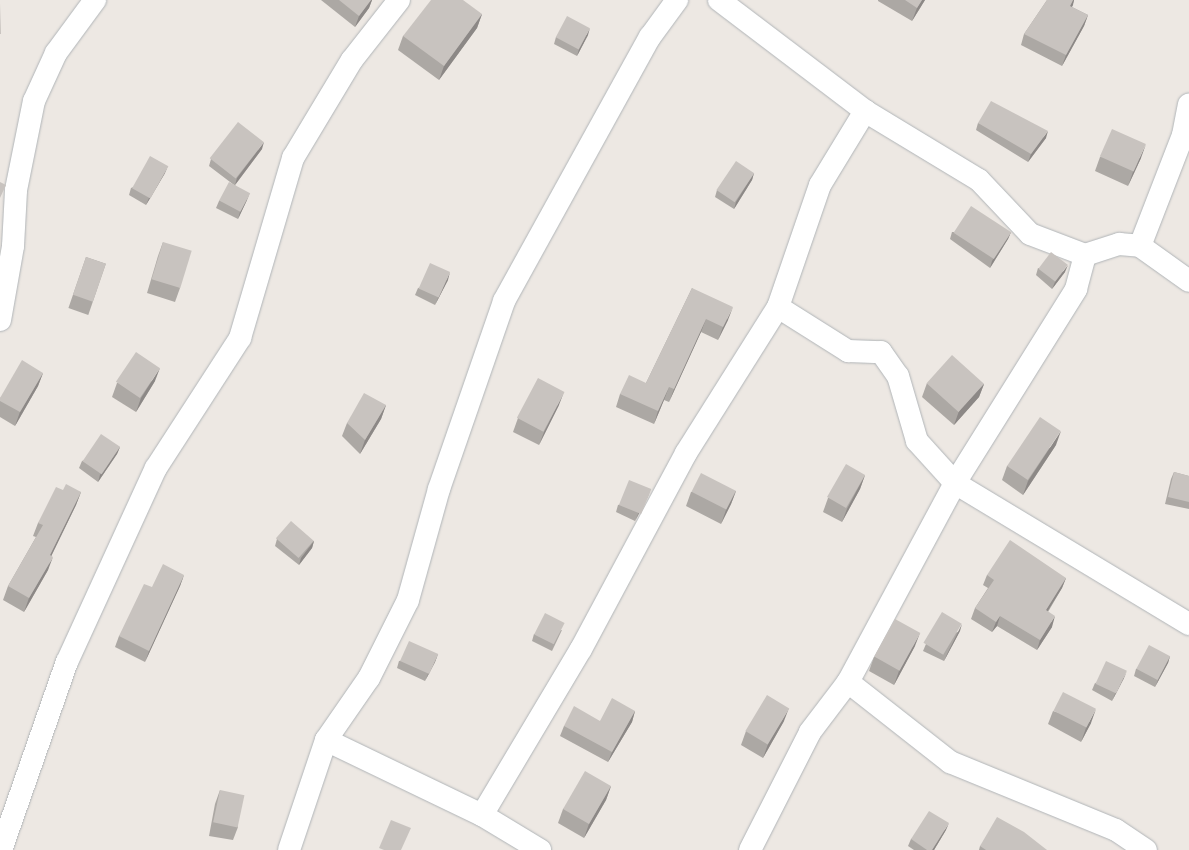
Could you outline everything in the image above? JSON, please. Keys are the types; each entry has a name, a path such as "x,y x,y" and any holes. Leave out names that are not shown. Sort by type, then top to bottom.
{"street":[{"path":"0,320 13,246 16,190 34,101 56,53 95,0"},
{"path":"1,850 67,662 156,468 240,338 293,158 352,60 400,0"},
{"path":"289,850 326,740 369,678 408,600 439,489 504,301 650,37 677,0"},
{"path":"719,0 865,111 979,180 1030,234 1085,255 1119,244 1140,246 1189,281"},
{"path":"1140,246 1183,135 1189,105"},
{"path":"482,815 581,649 686,453 778,307 820,185 865,111"},
{"path":"750,850 810,732 848,682 955,483 1076,289 1085,255"},
{"path":"778,307 848,351 881,352 898,376 917,440 955,483 1189,624"},
{"path":"848,682 950,762 1116,830 1146,850"},
{"path":"326,740 482,815 540,850"}],"building":[{"path":"339,0 371,0 359,16"},
{"path":"431,0 463,0 482,14 444,66 403,36"},
{"path":"905,0 922,0 917,8"},
{"path":"1047,0 1073,0 1070,6 1088,15 1066,55 1024,34"},
{"path":"0,4 1,34 0,34"},
{"path":"567,16 590,28 579,49 556,37"},
{"path":"991,101 1048,131 1031,154 978,123"},
{"path":"238,122 264,142 236,179 210,158"},
{"path":"1112,129 1146,144 1134,171 1100,156"},
{"path":"150,156 168,166 150,199 132,188"},
{"path":"736,161 754,173 735,202 716,190"},
{"path":"0,182 6,185 0,198"},
{"path":"229,182 250,193 240,212 219,201"},
{"path":"971,206 1011,232 994,259 954,233"},
{"path":"163,242 192,251 180,288 152,279"},
{"path":"1051,252 1068,265 1055,281 1038,269"},
{"path":"86,257 106,264 93,302 73,295"},
{"path":"430,263 450,272 439,298 419,289"},
{"path":"692,288 733,307 723,327 706,319 674,389 669,387 658,411 620,394 629,375 646,383"},
{"path":"136,352 160,368 140,398 116,382"},
{"path":"952,355 984,384 959,412 927,383"},
{"path":"22,360 43,373 20,412 0,401 0,398"},
{"path":"538,378 564,392 543,432 517,418"},
{"path":"364,393 386,405 365,440 347,423"},
{"path":"1040,417 1061,431 1028,480 1007,466"},
{"path":"101,434 120,447 102,474 83,461"},
{"path":"846,464 865,475 846,508 827,497"},
{"path":"1174,472 1189,476 1189,502 1168,497"},
{"path":"701,473 736,491 726,509 691,492"},
{"path":"629,480 651,489 641,514 619,505"},
{"path":"66,484 81,492 50,555 53,557 29,598 8,586 43,525 38,523 56,487 63,490"},
{"path":"291,521 314,541 299,558 276,538"},
{"path":"1010,540 1066,578 1046,610 1055,616 1040,640 1000,616 996,622 975,608 994,580 987,575"},
{"path":"163,564 184,575 149,651 119,636 144,584 152,587"},
{"path":"942,612 962,624 943,655 923,643"},
{"path":"545,613 565,623 554,644 534,634"},
{"path":"895,619 920,633 900,671 874,657"},
{"path":"409,641 438,654 429,674 400,661"},
{"path":"1149,645 1170,656 1158,680 1136,669"},
{"path":"1106,661 1127,671 1116,693 1095,684"},
{"path":"1063,692 1096,709 1086,728 1053,711"},
{"path":"767,695 789,708 768,744 745,731"},
{"path":"612,698 635,711 612,752 564,726 574,706 600,721"},
{"path":"585,771 611,786 589,824 563,809"},
{"path":"220,790 244,795 238,827 213,822"},
{"path":"929,811 949,823 932,850 927,850 911,839"},
{"path":"997,817 1024,832 1047,850 986,850 980,846"},
{"path":"391,820 411,828 401,850 384,850 379,848"}]}
